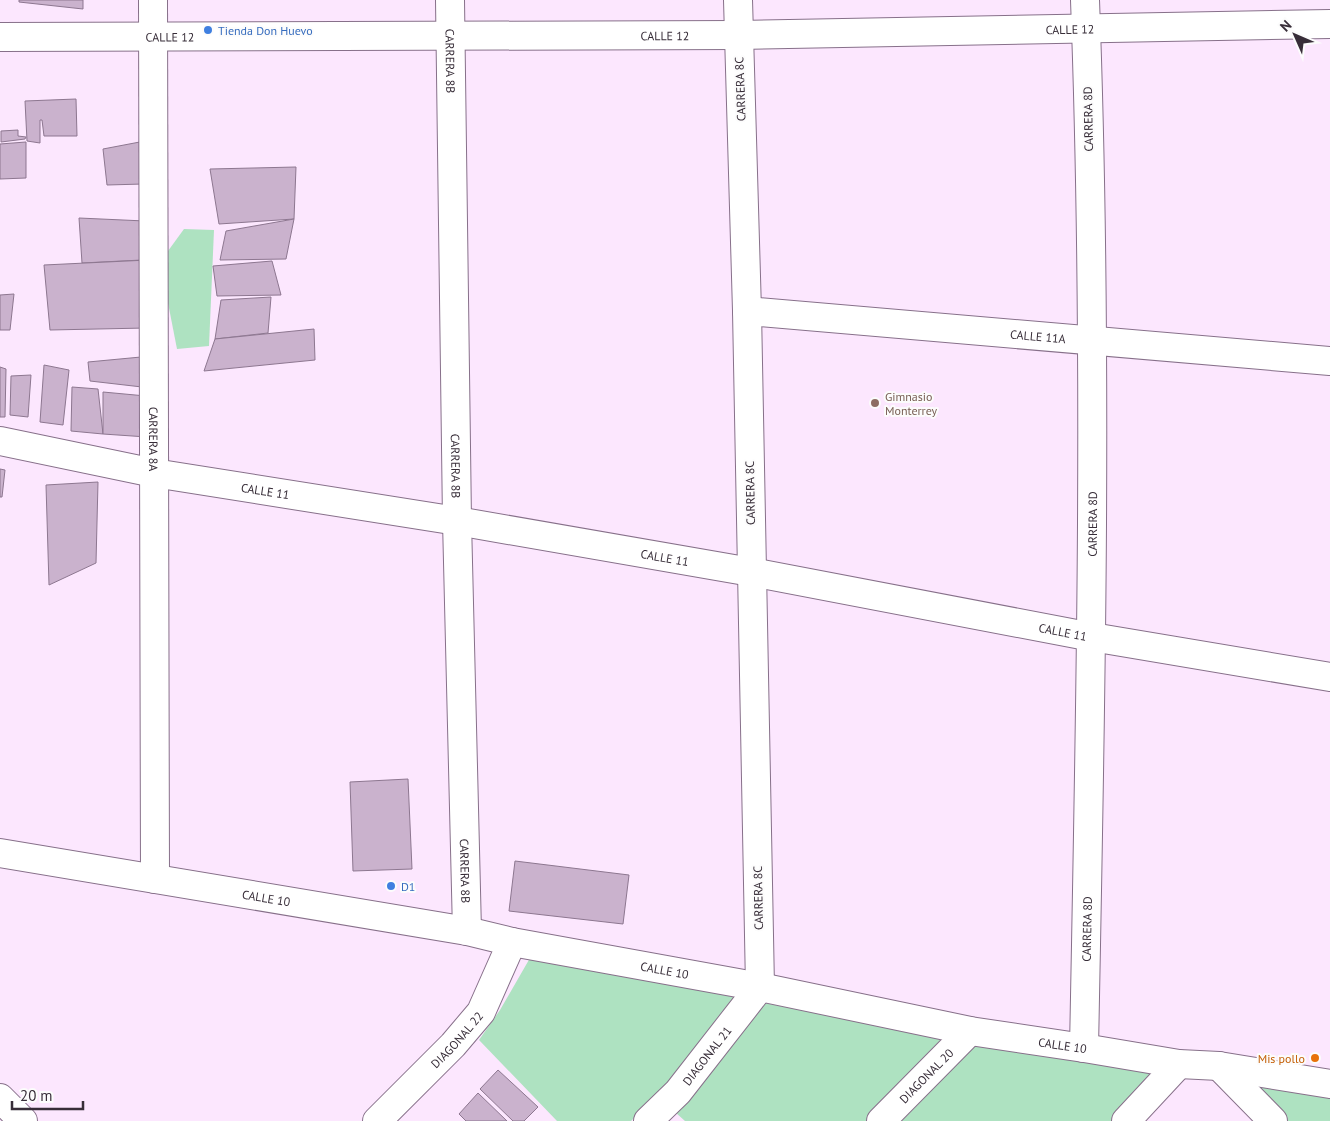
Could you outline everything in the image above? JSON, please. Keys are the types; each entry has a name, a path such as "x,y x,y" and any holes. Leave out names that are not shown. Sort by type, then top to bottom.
{"street":[{"name":"CARRERA 8A","path":"154,0 155,878"},
{"name":"CARRERA 8B","path":"450,0 457,521 467,931"},
{"name":"CARRERA 8C","path":"738,0 747,311 760,987"},
{"name":"CARRERA 8D","path":"1084,1048 1092,637 1092,340 1085,0"},
{"name":"CALLE 12","path":"0,37 739,35 1330,24"},
{"name":"CALLE 11A","path":"747,311 1330,361"},
{"name":"CALLE 11","path":"0,440 154,474 457,521 751,572 1092,637 1330,677"},
{"name":"CALLE 10","path":"0,853 467,931 512,942 760,987 970,1031 1179,1064 1219,1066 1330,1084"},
{"name":"DIAGONAL 22","path":"377,1121 454,1045 481,1012 512,942"},
{"name":"DIAGONAL 21","path":"648,1121 678,1092 760,987"},
{"name":"DIAGONAL 20","path":"881,1121 970,1031"},
{"path":"1126,1121 1179,1064"},
{"path":"1219,1066 1273,1121"},
{"path":"0,1098 23,1121"}],"green space":[{"path":"184,229 214,230 209,346 177,349 160,262"},
{"path":"530,958 948,1038 870,1121 685,1121 657,1096 631,1121 557,1121 479,1040 500,1010"},
{"path":"971,1036 1166,1067 1115,1121 888,1121"},
{"path":"1219,1066 1330,1084 1330,1121 1273,1121"}],"building":[{"path":"19,0 83,0 83,9 19,2"},
{"path":"76,99 77,136 44,136 42,120 40,120 40,143 27,141 25,101"},
{"path":"18,130 18,136 26,137 25,139 1,142 1,131"},
{"path":"145,141 143,184 107,185 103,149"},
{"path":"26,142 26,178 0,179 0,144"},
{"path":"296,167 294,219 219,224 210,169"},
{"path":"79,218 145,221 142,260 82,263"},
{"path":"294,219 286,259 220,260 226,231"},
{"path":"148,260 146,328 50,330 44,265"},
{"path":"272,261 281,295 217,296 213,266"},
{"path":"14,294 10,330 0,330 0,295"},
{"path":"271,297 268,333 215,339 221,300"},
{"path":"314,329 315,360 204,371 215,339"},
{"path":"141,357 142,387 90,381 88,362"},
{"path":"44,365 69,370 63,425 40,422"},
{"path":"0,367 6,369 5,417 0,417"},
{"path":"31,375 28,417 10,415 11,376"},
{"path":"72,387 98,389 103,434 71,431"},
{"path":"103,392 146,396 147,437 103,434"},
{"path":"0,469 5,470 2,497 0,497"},
{"path":"98,482 96,563 49,585 46,485"},
{"path":"408,779 412,869 353,871 350,782"},
{"path":"515,861 629,875 623,924 509,911"},
{"path":"498,1070 538,1107 524,1121 513,1121 480,1089"},
{"path":"478,1093 507,1121 466,1121 459,1114"}],"place":[{"name":"Tienda Don Huevo","path":"208,30"},
{"name":"Gimnasio Monterrey","path":"875,403"},
{"name":"D1","path":"391,886"},
{"name":"Mis pollo","path":"1315,1058"}]}
